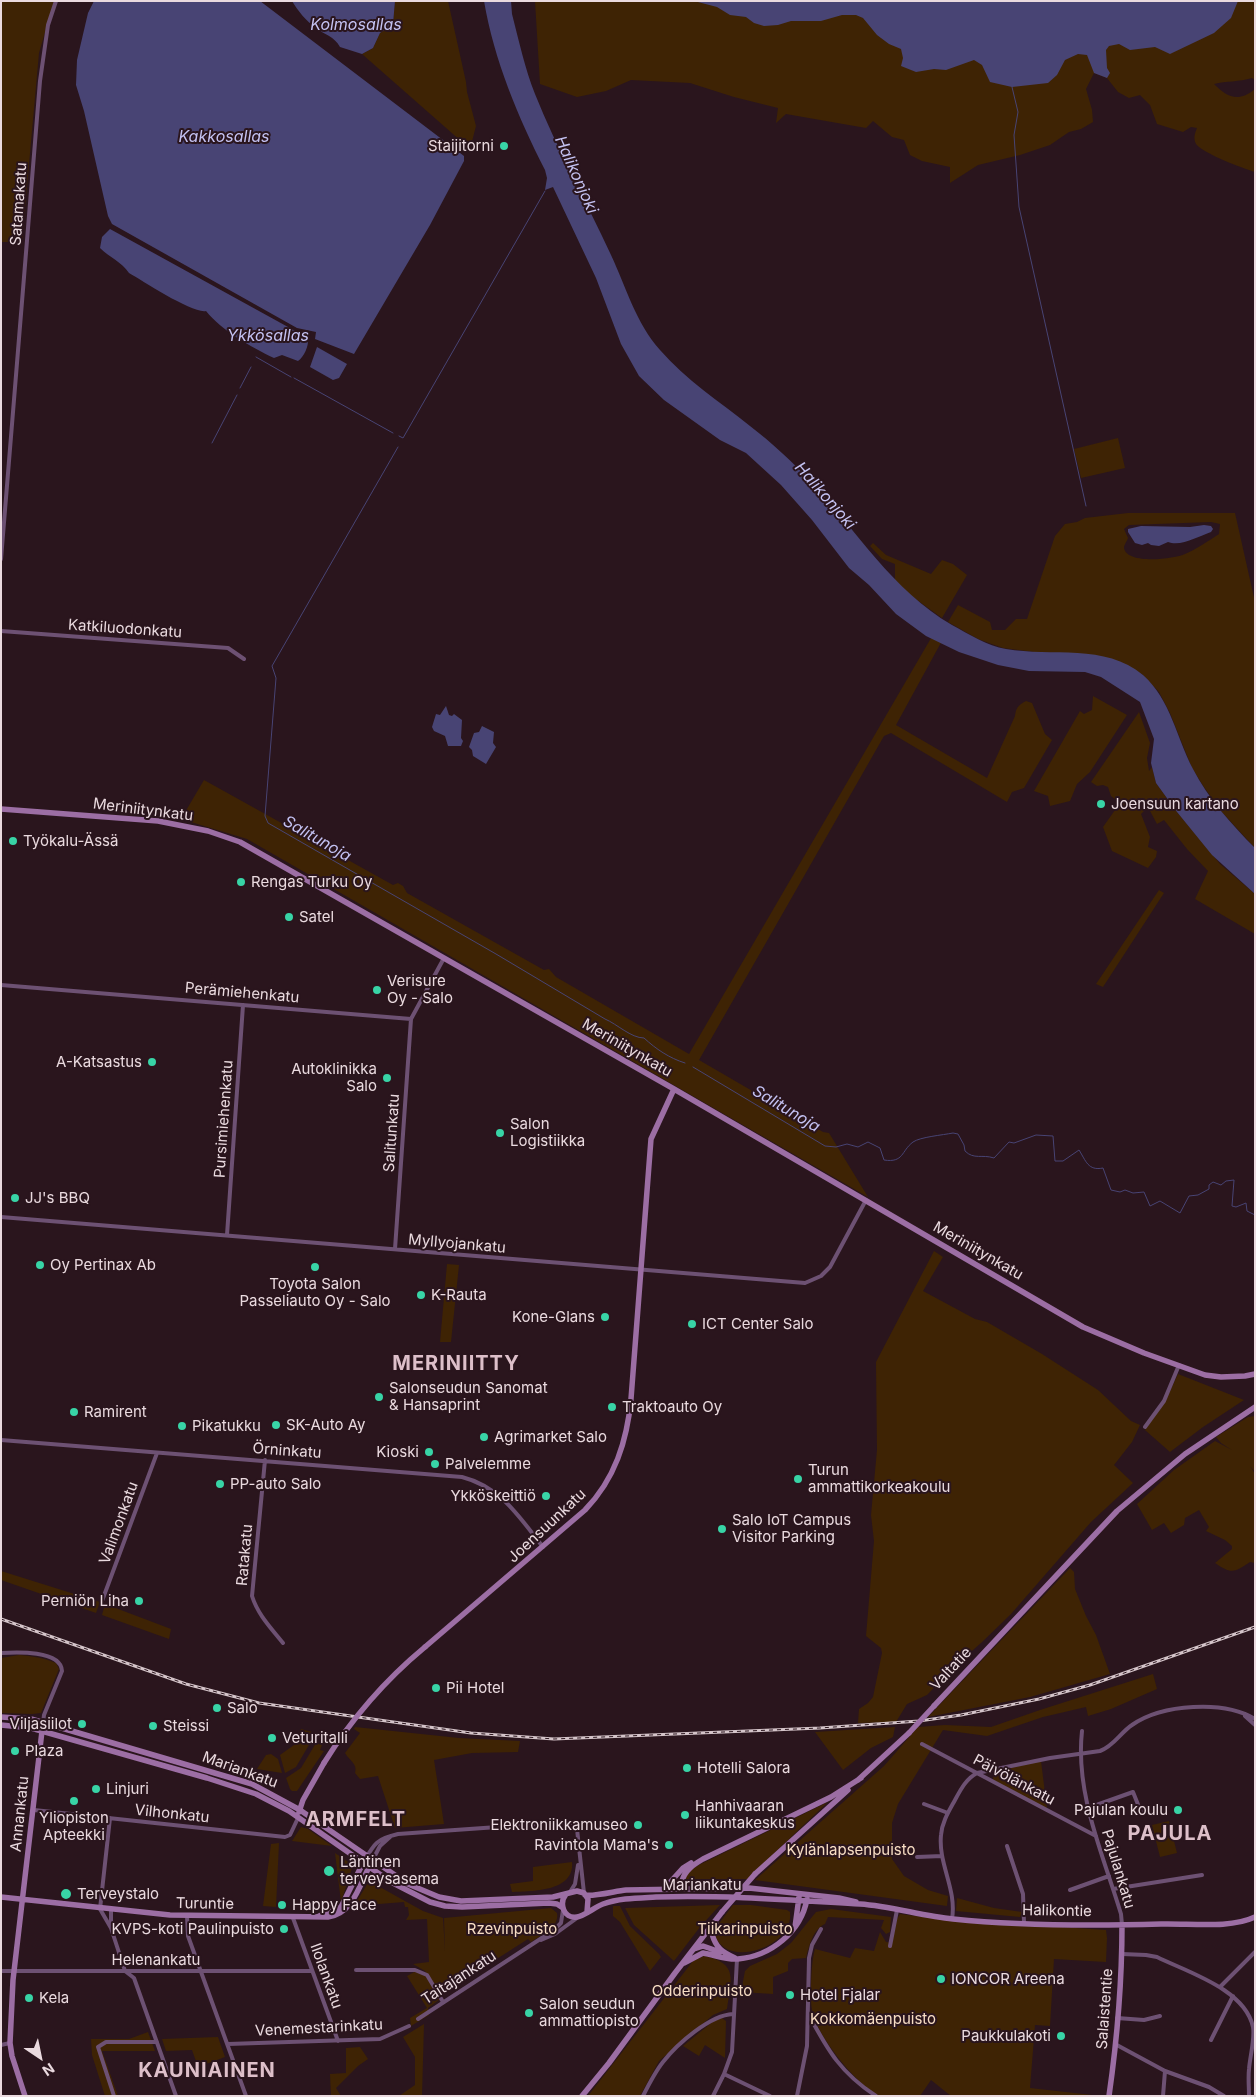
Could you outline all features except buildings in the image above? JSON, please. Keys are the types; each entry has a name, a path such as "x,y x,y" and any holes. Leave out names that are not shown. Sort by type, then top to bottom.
{"main road":[{"name":"Meriniitynkatu","path":"1,809 158,821 208,831 240,842 674,1089 1083,1327 1144,1353 1205,1375 1221,1377 1255,1374"},
{"name":"Joensuunkatu","path":"298,1818 303,1800 324,1763 366,1702 425,1647 543,1548 592,1503 611,1476 623,1448 630,1415 651,1139 674,1089"},
{"name":"Valtatie","path":"582,2096 609,2063 681,1965 755,1874 909,1733 1117,1511 1185,1454 1255,1407"},
{"name":"Mariankatu","path":"1,1717 32,1719 239,1779 265,1790 300,1810 414,1887 438,1897 453,1900 553,1897 568,1893"},
{"name":"Mariankatu","path":"1,1725 42,1731 237,1787 263,1797 298,1818 411,1894 445,1906 462,1908 549,1903 557,1904 563,1909"},
{"name":"Annankatu","path":"24,2096 10,2043 14,1971 42,1731"},
{"path":"664,1889 683,1868 831,1797 861,1778"},
{"path":"694,1896 682,1881 683,1875 690,1867 703,1859"},
{"name":"Turuntie","path":"1,1897 100,1909 186,1916 293,1918 334,1916 344,1912 366,1865"},
{"name":"Mariankatu","path":"585,1894 593,1896 611,1891 686,1888 749,1888 808,1897 818,1902"},
{"path":"577,1890 585,1894 589,1903 587,1912 579,1917 570,1916 563,1909 562,1900 568,1893 577,1890"},
{"name":"Mariankatu","path":"587,1912 604,1903 627,1898 694,1896 787,1899 799,1896"},
{"path":"795,1927 799,1896"},
{"path":"681,1965 703,1953 737,1959 769,1950 784,1939 802,1918 808,1897"},
{"name":"Halikontie","path":"808,1897 838,1898 860,1904 952,1919 1024,1923 1122,1925 1229,1923 1255,1917"},
{"path":"787,1899 796,1909"},
{"path":"805,1909 818,1902"},
{"name":"Halikontie","path":"818,1902 860,1904"},
{"path":"721,1914 712,1934 715,1944 722,1952"},
{"name":"Salaistentie","path":"1109,2096 1116,2044 1122,1925"},
{"path":"694,1949 702,1946 737,1959"}],"street":[{"name":"Satamakatu","path":"1,559 40,81 48,25 56,1"},
{"name":"Katkiluodonkatu","path":"1,631 228,648 244,659"},
{"path":"411,1019 444,958"},
{"name":"Perämiehenkatu","path":"1,985 411,1019"},
{"name":"Pursimiehenkatu","path":"227,1235 243,1005"},
{"name":"Salitunkatu","path":"395,1249 411,1019"},
{"name":"Myllyojankatu","path":"1,1217 805,1283 821,1276 830,1267 866,1200"},
{"path":"1145,1427 1164,1401 1179,1365"},
{"name":"Örninkatu","path":"1,1440 462,1477 478,1481 491,1488 504,1500 543,1548"},
{"name":"Valimonkatu","path":"102,1601 157,1453"},
{"name":"Ratakatu","path":"265,1460 252,1596 255,1606 283,1643"},
{"path":"1,1653 32,1653 56,1660 59,1663 62,1671 44,1715 42,1731"},
{"path":"952,1919 952,1891 942,1856 941,1836 948,1813 965,1783 977,1773 1038,1760 1110,1748 1125,1731 1138,1721 1174,1709 1219,1708 1242,1713 1255,1719"},
{"path":"1242,1713 1255,1725"},
{"name":"Pajulankatu","path":"1082,1731 1082,1781 1096,1836 1121,1914 1122,1925"},
{"name":"Päivölänkatu","path":"922,1744 1096,1836"},
{"path":"1088,1808 1133,1792 1141,1812"},
{"path":"924,1804 948,1813"},
{"name":"Vilhonkatu","path":"34,1810 285,1837 290,1835 298,1818"},
{"path":"110,1818 100,1909 111,1928 125,1971 134,1978 176,2096"},
{"path":"366,1865 380,1846 391,1836 469,1828 569,1822 575,1824 577,1829 579,1860 585,1894"},
{"path":"1007,1846 1023,1894 1024,1923"},
{"path":"917,1857 942,1856"},
{"path":"568,1893 575,1884 579,1860"},
{"path":"1114,1889 1202,1874"},
{"path":"1070,1890 1109,1876"},
{"name":"Taitajankatu","path":"418,2020 558,1927 563,1909"},
{"path":"111,1910 111,1928"},
{"path":"890,1946 897,1910"},
{"path":"186,1916 188,1936 246,2096"},
{"name":"Taitajankatu","path":"539,1941 555,1934 570,1921 579,1917"},
{"name":"Ilolankatu","path":"293,1918 338,2041"},
{"path":"797,2096 807,2046 809,1958 812,1946 822,1929"},
{"path":"1220,1987 1255,1952"},
{"path":"1122,1954 1146,1954 1220,1987 1233,1996 1244,2009 1254,2030 1249,2072 1249,2096"},
{"path":"713,2096 732,2052 737,1959"},
{"path":"356,1970 415,1970 427,1975 443,2002"},
{"name":"Helenankatu","path":"1,1971 312,1971"},
{"path":"1211,2040 1233,1996"},
{"path":"808,2013 826,2047 844,2072 857,2084 876,2096"},
{"path":"643,2096 659,2068 670,2054 712,2019 733,2014"},
{"path":"1117,2018 1144,2020 1160,2016"},
{"name":"Venemestarinkatu","path":"228,2044 380,2039 410,2026"},
{"path":"114,2096 98,2047 106,2042 157,2042"},
{"path":"1,2045 10,2043"},
{"path":"1116,2044 1165,2072 1208,2087 1224,2096"},
{"path":"1163,2096 1165,2072"},
{"path":"724,2074 770,2096"}],"green space":[{"path":"1,1 54,1 39,53 22,242 1,242"},
{"path":"395,1 448,1 476,126 470,149 362,54 373,48 380,33 393,24"},
{"path":"535,1 1255,1 1255,80 1252,78 1214,84 1233,97 1243,96 1255,89 1255,172 1200,148 1195,140 1197,128 1191,127 1183,132 1157,124 1150,105 1140,95 1129,98 1118,92 1107,78 1094,73 1086,89 1092,110 1093,122 1081,129 1069,132 1050,145 1020,155 978,165 950,183 950,167 922,161 910,155 904,140 892,137 873,121 866,128 786,114 776,123 778,108 690,83 631,80 606,91 577,97 540,84"},
{"path":"1118,438 1125,468 1081,478 1074,449"},
{"path":"1128,513 1235,513 1255,602 1255,848 1221,811 1204,787 1192,768 1170,713 1159,692 1142,674 1042,653 1003,648 978,639 948,622 958,605 990,622 992,630 1005,630 1016,619 1027,619 1055,536 1065,524 1077,522 1085,518","holes":["1211,522 1220,524 1219,534 1194,550 1179,556 1162,559 1142,559 1133,557 1124,548 1128,538 1124,529 1129,525"]},
{"path":"873,543 886,555 931,574 942,560 953,564 967,575 942,618 910,595 895,580 895,564 882,559 870,546"},
{"path":"934,633 943,639 896,725 987,778 1017,709 1023,702 1032,703 1045,734 1052,740 1024,788 1012,792 1007,802 891,733 884,736 699,1060 823,1132 829,1133 868,1197 247,839 181,819 204,780 393,885 398,883 403,886 407,893 544,970 549,969 556,977 689,1054"},
{"path":"1093,696 1127,715 1090,772 1077,784 1070,801 1050,806 1048,796 1034,791 1080,711 1084,714 1092,710"},
{"path":"1139,712 1150,743 1147,758 1149,771 1152,767 1156,783 1177,812 1220,864 1255,894 1255,934 1195,899 1208,871 1187,849 1164,820 1157,824 1149,809 1141,814 1150,837 1148,847 1157,851 1156,857 1148,868 1112,851 1103,827 1120,803 1111,796 1108,787 1103,785 1097,786 1091,782"},
{"path":"1159,890 1164,893 1103,987 1096,984"},
{"path":"934,1251 943,1257 923,1291 975,1319 987,1322 1042,1354 1098,1390 1131,1421 1140,1425 1132,1442 1114,1465 1133,1483 1091,1522 1011,1614 958,1663 927,1695 907,1704 896,1722 858,1723 859,1709 873,1697 882,1653 881,1648 866,1636 874,1541 871,1515 877,1450 876,1362"},
{"path":"447,1264 459,1265 451,1342 440,1342"},
{"path":"1178,1374 1244,1400 1170,1452 1145,1430 1166,1400"},
{"path":"1255,1416 1255,1472 1250,1466 1255,1474 1255,1563 1250,1562 1232,1571 1215,1563 1232,1549 1232,1546 1225,1540 1206,1531 1209,1527 1199,1510 1185,1518 1184,1525 1171,1533 1164,1523 1152,1530 1137,1504 1174,1470 1215,1441 1232,1450 1221,1443 1216,1437 1248,1417"},
{"path":"1070,1568 1074,1572 1075,1589 1096,1635 1110,1674 1030,1697 928,1717"},
{"path":"1,1571 100,1602 96,1613 1,1580"},
{"path":"105,1604 171,1629 169,1639 102,1615"},
{"path":"19,1655 51,1661 56,1663 59,1669 41,1713 1,1713 1,1658"},
{"name":"Kylänlapsenpuisto","path":"1153,1674 1157,1689 1111,1709 1088,1716 1086,1707 1043,1717 987,1736 943,1730 898,1804 892,1823 892,1859 904,1876 928,1890 948,1896 947,1906 755,1880 884,1766 918,1727 945,1725 991,1727"},
{"path":"355,1727 459,1738 520,1741 518,1752 472,1753 434,1760 444,1824 395,1828 378,1776 360,1779 355,1773 354,1765 345,1753 360,1733 354,1729"},
{"path":"895,1727 893,1737 871,1748 843,1770 815,1732"},
{"path":"301,1729 316,1733 296,1767 285,1773 280,1755 294,1745"},
{"path":"316,1743 322,1745 320,1750 324,1751 297,1791 292,1791 286,1778 301,1768"},
{"path":"271,1754 278,1759 282,1773 257,1769 266,1755"},
{"path":"1041,1761 1047,1809 993,1780 994,1772"},
{"path":"828,1802 747,1879 685,1879 689,1871 699,1865"},
{"path":"1169,1821 1177,1853 1160,1857 1152,1825"},
{"path":"301,1827 308,1829 332,1846 292,1841"},
{"path":"279,1843 276,1907 263,1906 271,1844"},
{"path":"335,1853 350,1863 352,1868 341,1902"},
{"path":"572,1862 571,1872 567,1879 559,1884 540,1890 512,1892 510,1884 533,1881 533,1867"},
{"name":"Rzevinpuisto","path":"369,1881 423,1911 443,1918 445,1952 444,1918 551,1908 557,1913 557,1918 553,1926 531,1942 528,1939 442,1994 425,1971 413,1964 429,1962 427,1919 406,1920 409,1915 408,1907 405,1907 404,1902 354,1906"},
{"path":"957,1898 994,1908 1022,1912 1020,1917 956,1911"},
{"path":"720,1905 674,1961 634,1925 625,1908"},
{"name":"Tiikarinpuisto","path":"733,1905 751,1905 787,1910 790,1912 788,1925 781,1936 770,1945 742,1952 729,1950 719,1943 714,1930"},
{"path":"613,1906 620,1906 630,1926 661,1957 650,1971 620,1922 613,1916"},
{"name":"Tiikarinpuisto","path":"831,1909 891,1917 890,1932 886,1934 881,1928 884,1920 828,1917 825,1924 817,1930 810,1943 806,1958 792,1959 788,1963 788,1971 773,1977 773,1994 741,1992 745,1971 750,1966 777,1954 791,1943 816,1912"},
{"name":"Kokkomäenpuisto","path":"900,1914 939,1919 1106,1930 1106,1962 1054,1959 1050,2026 1035,2025 1030,2088 1101,2096 951,2096 931,2080 920,2096 881,2096 861,2083 839,2059 815,2020 811,1997 815,1949 850,1958 855,1948 874,1951 880,1932 886,1942 892,1943 897,1919"},
{"name":"Odderinpuisto","path":"704,1956 723,1963 728,1968 731,1981 727,2009 713,2015 659,2061 640,2096 588,2096 693,1961"},
{"path":"416,1971 426,1976 440,1999 428,2008 429,2015 411,2026 410,2018 427,2008 407,1976"},
{"path":"722,2018 726,2021 725,2058 705,2045 699,2056 683,2046 716,2019"},
{"path":"424,2024 422,2096 399,2096 415,2085 415,2057 403,2037"},
{"path":"148,2032 155,2051 102,2051 118,2096 105,2096 92,2055 91,2039 129,2039"},
{"path":"218,2037 225,2057 198,2067 192,2050 166,2051 162,2039"},
{"path":"360,2047 368,2059 358,2066 336,2088 341,2096 331,2096 330,2074 346,2073 346,2048"}],"water":[{"name":"Kakkosallas","path":"94,1 260,1 464,156 464,161 430,225 354,354 315,339 316,332 297,328 112,224 108,216 84,111 76,85 77,60 88,13"},
{"name":"Kolmosallas","path":"292,1 395,1 393,24 380,33 373,48 362,54 340,47 332,38 309,22"},
{"path":"484,1 511,1 512,14 531,84 638,317 660,350 692,381 758,432 790,460 828,501 876,559 911,595 931,611 972,636 999,647 1024,651 1095,655 1128,665 1143,675 1167,707 1187,757 1206,790 1229,820 1255,848 1255,894 1212,855 1156,783 1151,763 1154,739 1140,702 1101,677 1085,672 1029,671 998,665 959,652 926,636 896,614 869,585 849,568 812,520 781,485 746,453 720,440 664,400 639,376 621,344 596,278 553,187 545,190 547,178 545,170 525,130 508,88 494,45"},
{"path":"694,1 1238,1 1231,18 1214,33 1170,54 1155,47 1130,50 1119,44 1109,46 1106,50 1107,68 1110,73 1107,78 1094,73 1087,55 1078,54 1065,60 1057,75 1048,83 1012,87 990,82 982,65 974,60 946,70 934,69 916,72 901,66 903,58 901,49 889,44 877,35 863,18 856,15 842,15 821,21 791,21 778,25 764,26 754,23 746,17 730,15 717,7"},
{"name":"Ykkösallas","path":"110,229 308,338 304,354 298,361 282,355 274,358 228,332 206,311 190,307 129,273 100,248 102,237"},
{"path":"317,347 347,364 339,378 333,380 310,367"},
{"path":"1141,526 1190,527 1211,526 1213,529 1211,532 1184,542 1168,542 1159,546 1148,543 1142,545 1135,543 1128,532 1128,529"},
{"path":"446,706 449,715 452,716 454,714 462,720 461,738 463,741 461,746 448,746 445,736 434,731 432,727 436,714 440,715"},
{"path":"482,726 494,732 493,743 496,747 486,764 473,756 472,750 469,747 474,733 479,732"}],"waterway":[{"path":"1012,87 1018,112 1014,135 1019,207 1086,506"},
{"path":"399,436 403,438 545,191"},
{"path":"256,357 291,377"},
{"path":"240,388 251,367"},
{"path":"294,378 393,433"},
{"path":"212,443 237,395"},
{"name":"Salitunoja","path":"398,447 272,666 276,678 265,816 268,823 629,1033 644,1038 668,1056 685,1063"},
{"name":"Salitunoja","path":"693,1067 825,1146 836,1147 847,1144 858,1147 868,1142 880,1148 884,1160 895,1160 916,1140 953,1133 958,1134 968,1154 994,1158 1009,1142 1014,1143 1036,1135 1053,1136 1055,1161 1063,1161 1079,1150 1091,1167 1103,1168 1111,1190 1120,1192 1125,1190 1133,1193 1144,1192 1150,1206 1160,1201 1180,1213 1189,1196 1198,1195 1209,1189 1209,1185 1213,1182 1221,1185 1226,1181 1234,1180 1232,1206 1236,1207 1246,1203 1247,1211 1255,1215"}],"railway":[{"path":"1,1619 186,1684 259,1703 471,1733 554,1739 820,1728 919,1721 961,1715 1039,1699 1090,1685 1255,1627"}],"place":[{"name":"Staijitorni","path":"504,146"},
{"name":"Joensuun kartano","path":"1101,804"},
{"name":"Työkalu-Ässä","path":"13,841"},
{"name":"Rengas Turku Oy","path":"241,882"},
{"name":"Satel","path":"289,917"},
{"name":"Verisure Oy - Salo","path":"377,990"},
{"name":"A-Katsastus","path":"152,1062"},
{"name":"Autoklinikka Salo","path":"387,1078"},
{"name":"Salon Logistiikka","path":"500,1133"},
{"name":"JJ's BBQ","path":"15,1198"},
{"name":"Oy Pertinax Ab","path":"40,1265"},
{"name":"Toyota Salon Passeliauto Oy - Salo","path":"315,1267"},
{"name":"K-Rauta","path":"421,1295"},
{"name":"Kone-Glans","path":"605,1317"},
{"name":"ICT Center Salo","path":"692,1324"},
{"name":"Salonseudun Sanomat & Hansaprint","path":"379,1397"},
{"name":"Traktoauto Oy","path":"612,1407"},
{"name":"Ramirent","path":"74,1412"},
{"name":"SK-Auto Ay","path":"276,1425"},
{"name":"Pikatukku","path":"182,1426"},
{"name":"Agrimarket Salo","path":"484,1437"},
{"name":"Kioski","path":"429,1452"},
{"name":"Palvelemme","path":"435,1464"},
{"name":"Turun ammattikorkeakoulu","path":"798,1479"},
{"name":"PP-auto Salo","path":"220,1484"},
{"name":"Ykköskeittiö","path":"546,1496"},
{"name":"Salo IoT Campus Visitor Parking","path":"722,1529"},
{"name":"Perniön Liha","path":"139,1601"},
{"name":"Pii Hotel","path":"436,1688"},
{"name":"Salo","path":"217,1708"},
{"name":"Viljasiilot","path":"82,1724"},
{"name":"Steissi","path":"153,1726"},
{"name":"Veturitalli","path":"272,1738"},
{"name":"Plaza","path":"15,1751"},
{"name":"Hotelli Salora","path":"687,1768"},
{"name":"Linjuri","path":"96,1789"},
{"name":"Yliopiston Apteekki","path":"74,1801"},
{"name":"Pajulan koulu","path":"1178,1810"},
{"name":"Hanhivaaran liikuntakeskus","path":"685,1815"},
{"name":"Elektroniikkamuseo","path":"638,1825"},
{"name":"Ravintola Mama's","path":"669,1845"},
{"name":"Läntinen terveysasema","path":"329,1871"},
{"name":"Terveystalo","path":"66,1894"},
{"name":"Happy Face","path":"282,1905"},
{"name":"KVPS-koti Paulinpuisto","path":"284,1929"},
{"name":"IONCOR Areena","path":"941,1979"},
{"name":"Hotel Fjalar","path":"790,1995"},
{"name":"Kela","path":"29,1998"},
{"name":"Salon seudun ammattiopisto","path":"529,2013"},
{"name":"Paukkulakoti","path":"1061,2036"}],"district":[{"name":"MERINIITTY","path":"456,1364"},
{"name":"ARMFELT","path":"356,1820"},
{"name":"PAJULA","path":"1170,1834"},
{"name":"KAUNIAINEN","path":"207,2071"}],"water label":[{"name":"Halikonjoki","path":"576,175"},
{"name":"Halikonjoki","path":"825,496"}]}
